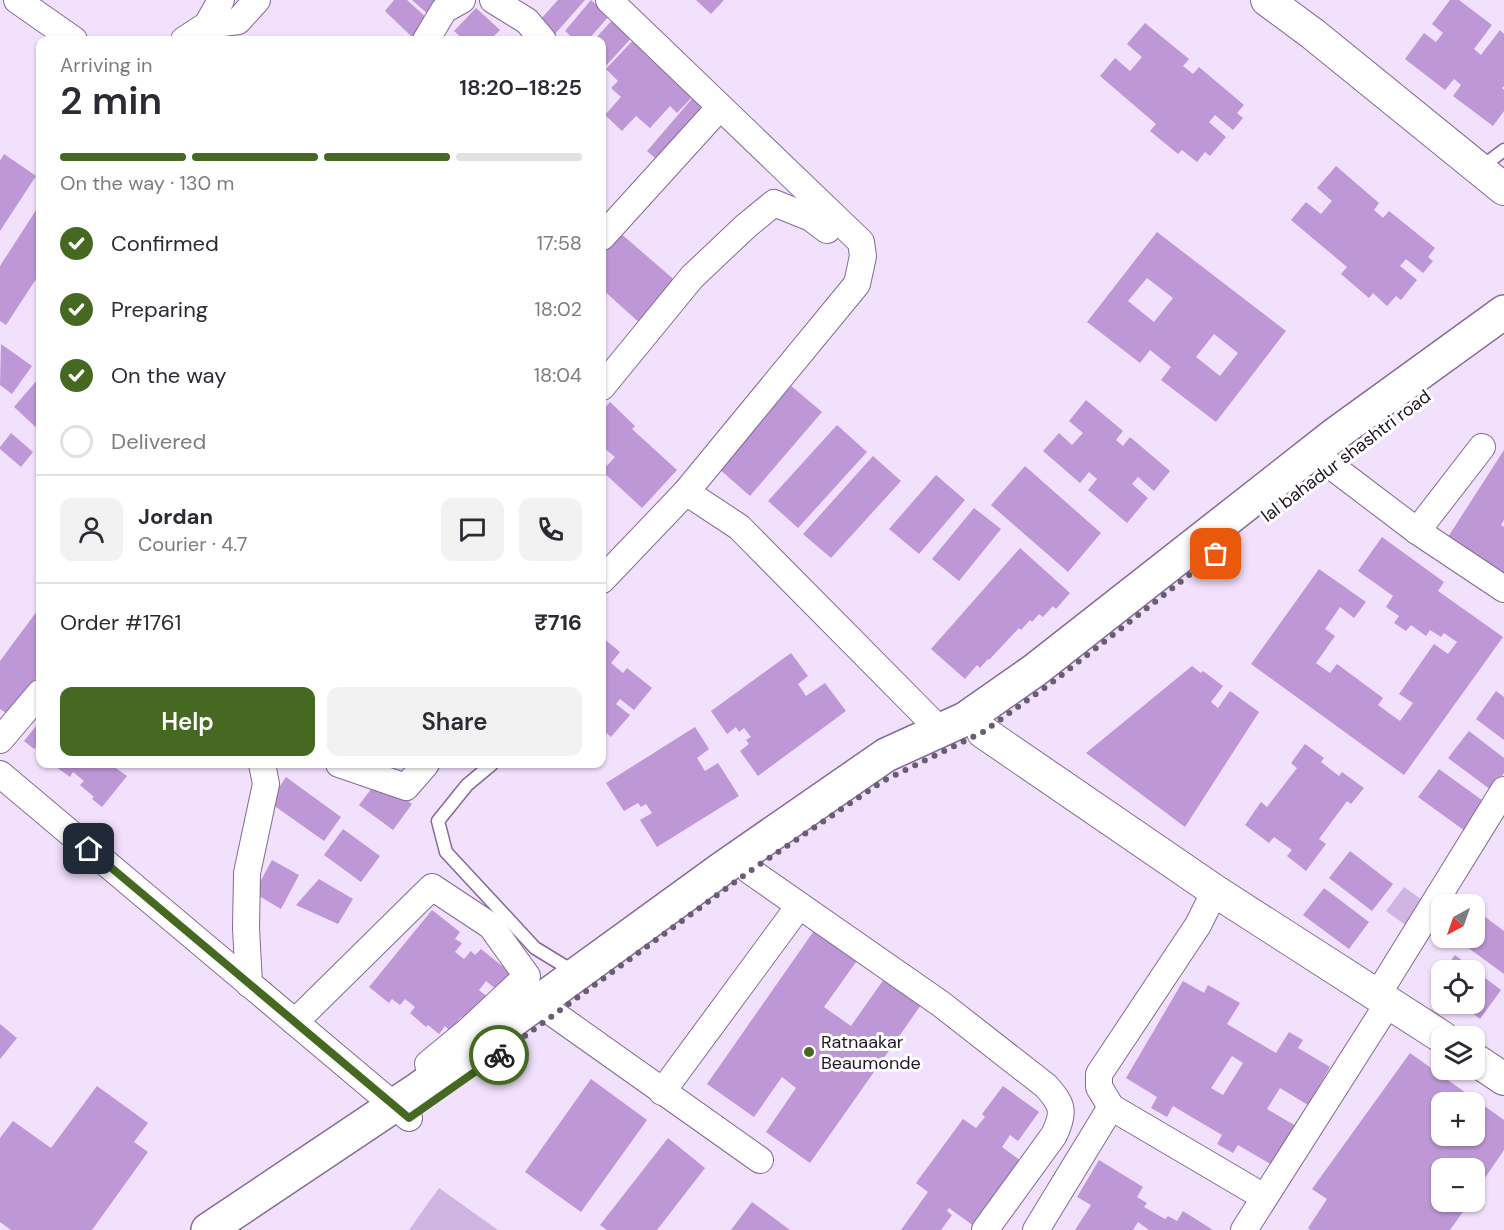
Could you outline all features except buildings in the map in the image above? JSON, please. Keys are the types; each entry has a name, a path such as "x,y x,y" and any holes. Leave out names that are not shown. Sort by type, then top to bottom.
{"main road":[{"path":"208,1230 397,1107 720,870 886,755 963,727 1337,433 1504,312"},
{"name":"lal bahadur shashtri road","path":"244,1230 397,1107 554,1014 750,871 963,727 1054,681 1330,465 1504,340"}],"street":[{"path":"17,0 68,36"},
{"path":"207,25 221,0"},
{"path":"190,36 207,25 238,21 257,0"},
{"path":"428,36 444,10 462,0"},
{"path":"493,0 527,21 540,36"},
{"path":"606,576 686,492 857,284 863,256 861,242 609,0"},
{"path":"1267,0 1313,34 1504,189"},
{"path":"606,233 720,107"},
{"path":"606,382 692,277 774,203 811,218 826,230"},
{"path":"1417,531 1482,447"},
{"path":"1330,465 1417,531 1504,589"},
{"path":"686,492 739,527 963,727 1431,1030"},
{"path":"0,740 36,698"},
{"path":"249,984 246,928 247,873 266,784 263,768"},
{"path":"351,768 406,787 423,768"},
{"path":"0,774 249,984 397,1107 468,1031 527,976 491,927 432,887 295,1022"},
{"path":"1244,1230 1504,790"},
{"path":"750,871 941,1004 1046,1086 1059,1100 1062,1118 1054,1135 985,1230"},
{"path":"1215,891 1198,925 1100,1074 1099,1087 1111,1107 1264,1197"},
{"path":"662,1092 799,906"},
{"path":"554,1014 760,1160"},
{"path":"1485,1066 1504,1079"},
{"path":"1036,1230 1111,1107"}],"lane":[{"path":"1478,170 1504,150"},
{"path":"487,768 466,785 438,820 446,852 535,948 577,973"}],"shaded area":[{"path":"1404,887 1431,906 1414,931 1386,911"},
{"path":"439,1188 498,1230 409,1230"}],"way so far":[{"path":"499,1055 750,871 883,781 983,732 1054,681 1216,554"}],"place":[{"name":"Ratnaakar Beaumonde","path":"809,1052"}],"route":[{"path":"89,849 409,1118 499,1055"}]}
